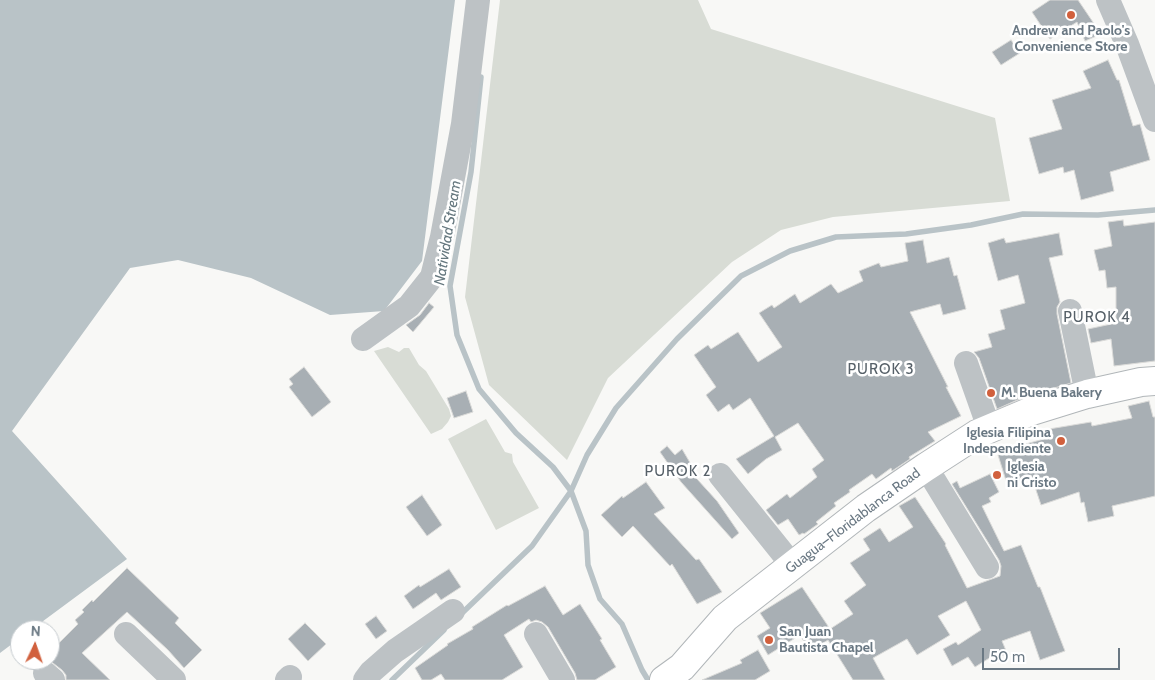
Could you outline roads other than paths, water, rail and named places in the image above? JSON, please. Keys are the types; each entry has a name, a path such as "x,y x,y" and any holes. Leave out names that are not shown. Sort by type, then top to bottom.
{"main road":[{"name":"Guagua–Floridablanca Road","path":"678,676 725,618 866,508 977,434 1029,412 1087,394 1141,382 1155,381"}],"street":[{"path":"363,339 409,306 432,277 442,237 463,124 478,0"},
{"path":"1108,0 1127,44 1155,120"},
{"path":"1070,311 1087,394"},
{"path":"966,363 990,428"},
{"path":"926,467 987,567"},
{"path":"720,475 793,566"},
{"path":"365,680 394,651 453,612"},
{"path":"126,634 174,680"},
{"path":"536,634 562,680"}],"waterway":[{"name":"Natividad Stream","path":"481,77 471,172 450,286 457,335 479,389 516,433 553,467 571,491 586,531 588,565 600,599 622,624 648,680"},
{"path":"460,615 532,546 571,491 587,455 616,408 677,339 741,276 790,251 836,237 906,234 971,225 1023,214 1098,215 1155,210"},
{"path":"392,680 444,630"}],"place":[{"name":"Andrew and Paolo's Convenience Store","path":"1071,15"},
{"name":"M. Buena Bakery","path":"991,393"},
{"name":"Iglesia Filipina Independiente","path":"1061,441"},
{"name":"Iglesia ni Cristo","path":"997,475"},
{"name":"San Juan Bautista Chapel","path":"769,640"}],"district":[{"name":"PUROK 4","path":"1097,318"},
{"name":"PUROK 3","path":"881,370"},
{"name":"PUROK 2","path":"678,472"}]}
